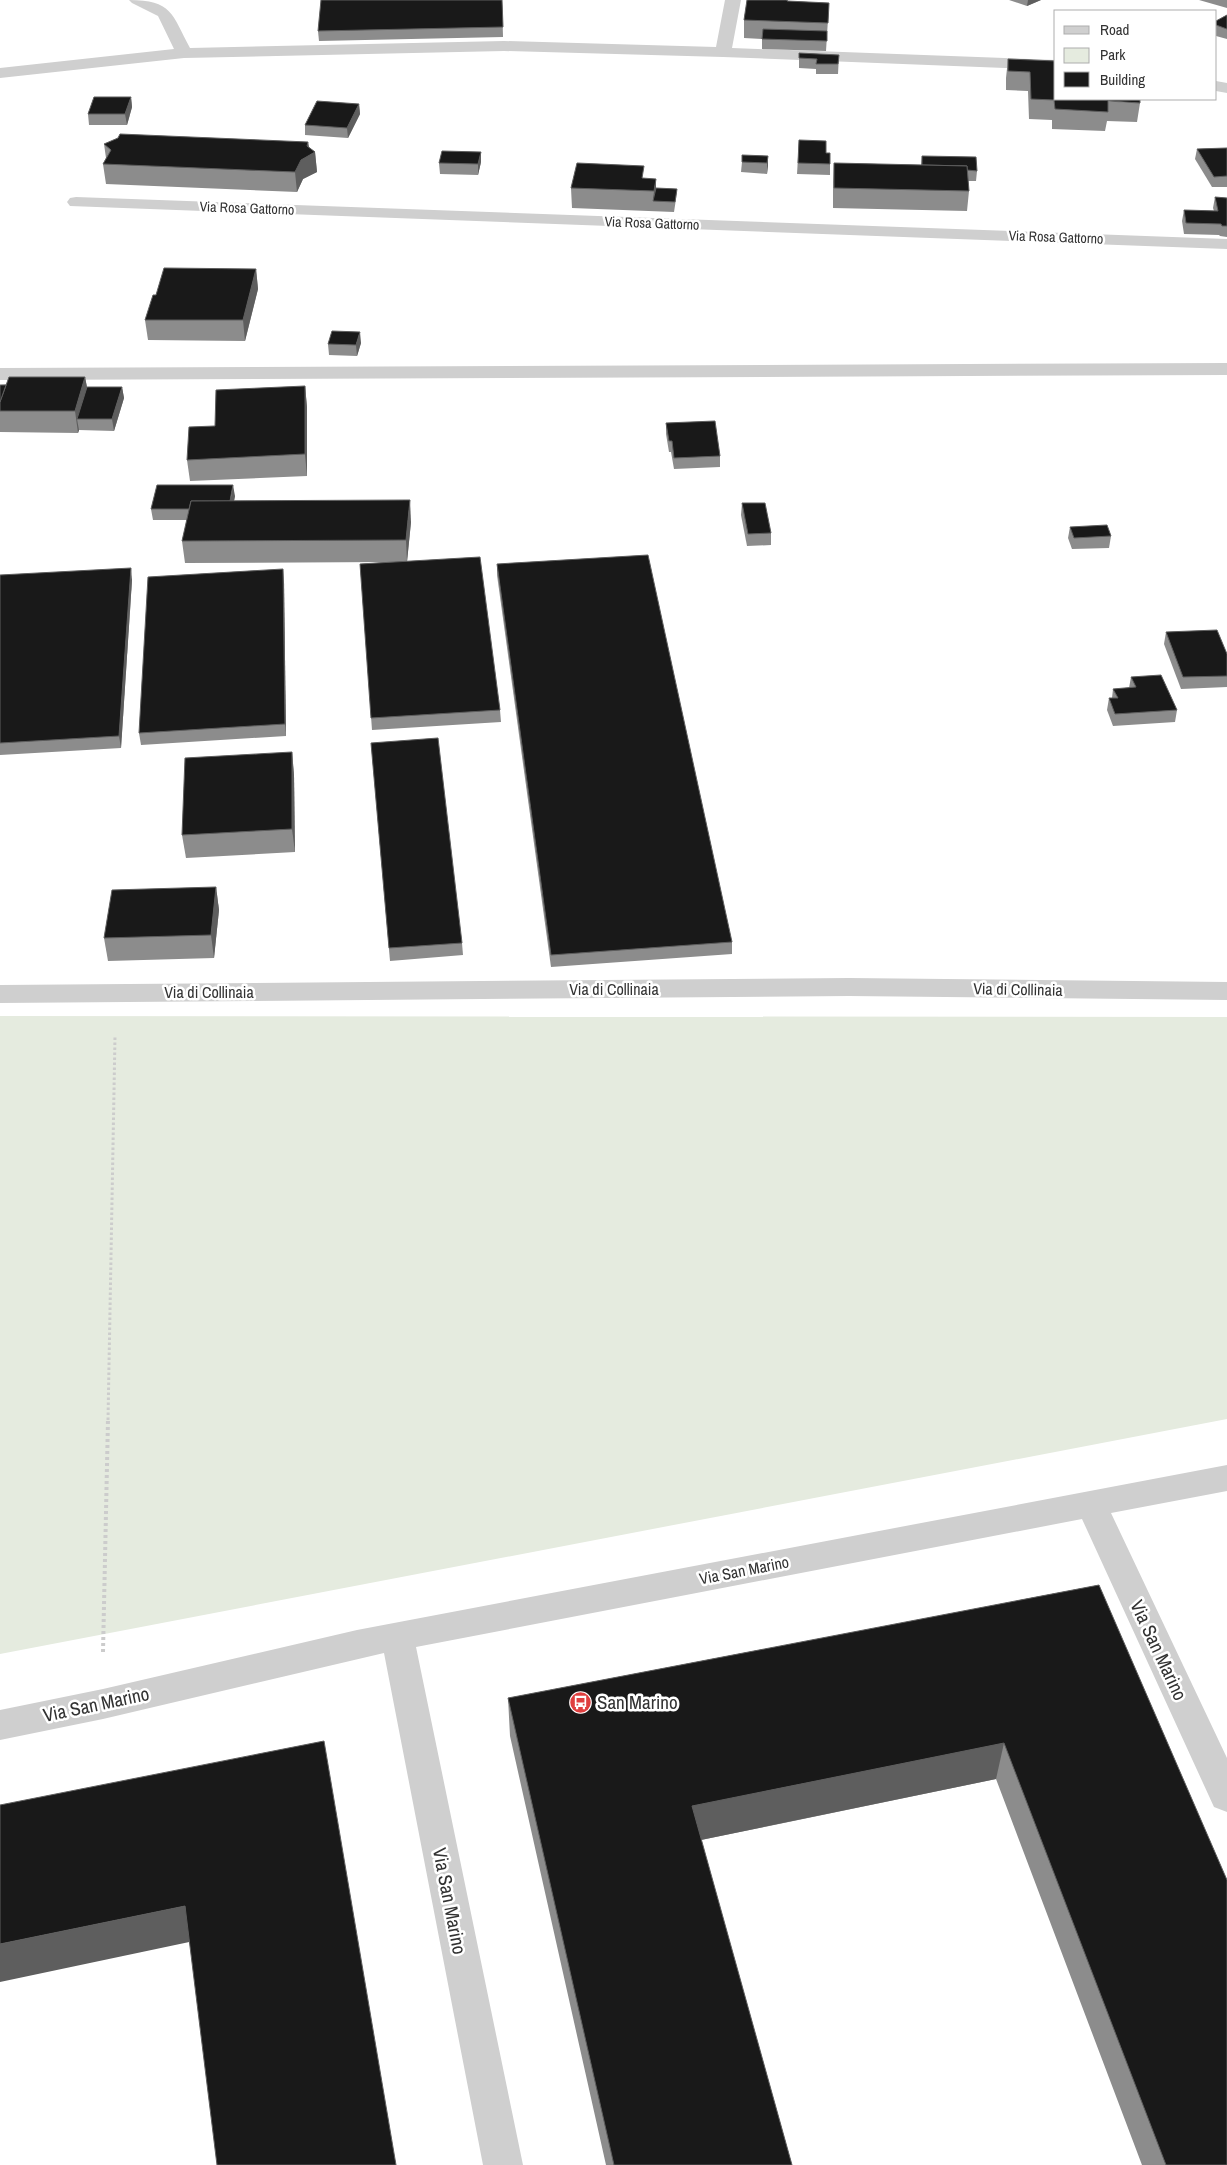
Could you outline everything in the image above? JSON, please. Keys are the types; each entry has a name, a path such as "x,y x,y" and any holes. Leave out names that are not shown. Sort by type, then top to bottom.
{"street":[{"path":"138,0 164,13 184,53"},
{"path":"723,52 733,0"},
{"path":"0,73 184,53 504,46 723,52 1054,65"},
{"path":"0,85 52,68"},
{"name":"Via Rosa Gattorno","path":"76,202 1227,244"},
{"path":"0,374 1227,369"},
{"name":"Via di Collinaia","path":"0,994 849,987 1227,991"},
{"name":"Via San Marino","path":"0,1724 103,1704 357,1644 1227,1478"},
{"name":"Via San Marino","path":"1091,1504 1227,1796"},
{"name":"Via San Marino","path":"397,1636 503,2165"}],"path":[{"path":"103,1704 116,993"}],"green space":[{"path":"0,1016 1227,1017 1227,1419 0,1654"}],"building":[{"path":"321,0 502,0 503,27 318,31"},
{"path":"747,0 829,3 828,23 744,20"},
{"path":"1227,15 1227,29 1217,25 1217,20"},
{"path":"763,29 827,31 827,41 762,39"},
{"path":"799,53 839,55 838,64 816,64 817,59 799,58"},
{"path":"1008,59 1054,61 1054,100 1031,99 1030,72 1008,71"},
{"path":"94,97 131,97 125,114 88,114"},
{"path":"1054,100 1140,100 1140,103 1108,101 1108,112 1055,109"},
{"path":"317,101 359,104 347,128 305,125"},
{"path":"120,134 308,142 307,146 315,152 301,160 295,172 103,164 111,150 104,144 118,138"},
{"path":"799,140 826,141 826,153 830,153 830,164 798,163"},
{"path":"1227,148 1227,176 1214,177 1197,149"},
{"path":"442,151 481,152 478,164 439,163"},
{"path":"742,155 768,156 767,163 742,162"},
{"path":"922,156 976,157 977,171 967,170 967,166 922,165"},
{"path":"577,163 644,166 642,178 656,179 654,191 571,188"},
{"path":"834,163 967,166 969,191 834,188"},
{"path":"656,188 677,189 675,202 653,201"},
{"path":"1215,197 1227,198 1227,226 1222,226 1221,224 1186,223 1184,210 1218,211"},
{"path":"164,268 256,269 243,320 145,320 153,295 156,295"},
{"path":"332,331 360,332 356,345 328,344"},
{"path":"9,377 85,377 75,411 0,411 0,402"},
{"path":"0,385 6,385 0,402"},
{"path":"305,386 305,454 187,460 189,427 215,426 216,390"},
{"path":"87,387 122,387 112,419 77,419"},
{"path":"715,421 720,456 674,458 672,441 669,441 666,423"},
{"path":"157,485 233,485 230,501 191,501 189,509 151,509"},
{"path":"410,500 406,540 182,541 191,501"},
{"path":"742,503 765,503 771,533 748,534"},
{"path":"1107,525 1111,536 1074,538 1070,527"},
{"path":"648,555 732,942 551,955 497,564"},
{"path":"480,557 500,710 371,718 360,564"},
{"path":"131,568 119,736 0,743 0,575"},
{"path":"283,569 285,724 139,733 148,577"},
{"path":"1217,630 1227,654 1227,676 1183,677 1166,632"},
{"path":"1161,675 1177,710 1115,714 1109,698 1118,698 1113,689 1136,687 1131,677"},
{"path":"438,738 462,943 389,948 371,743"},
{"path":"292,752 292,829 182,835 185,758"},
{"path":"216,887 211,935 104,938 112,890"},
{"path":"1099,1585 1227,1880 1227,2165 1166,2165 1004,1743 692,1806 792,2165 614,2165 508,1698"},
{"path":"324,1741 396,2165 217,2165 185,1906 0,1944 0,1805"}],"place":[{"name":"San Marino","path":"581,1702"}]}
